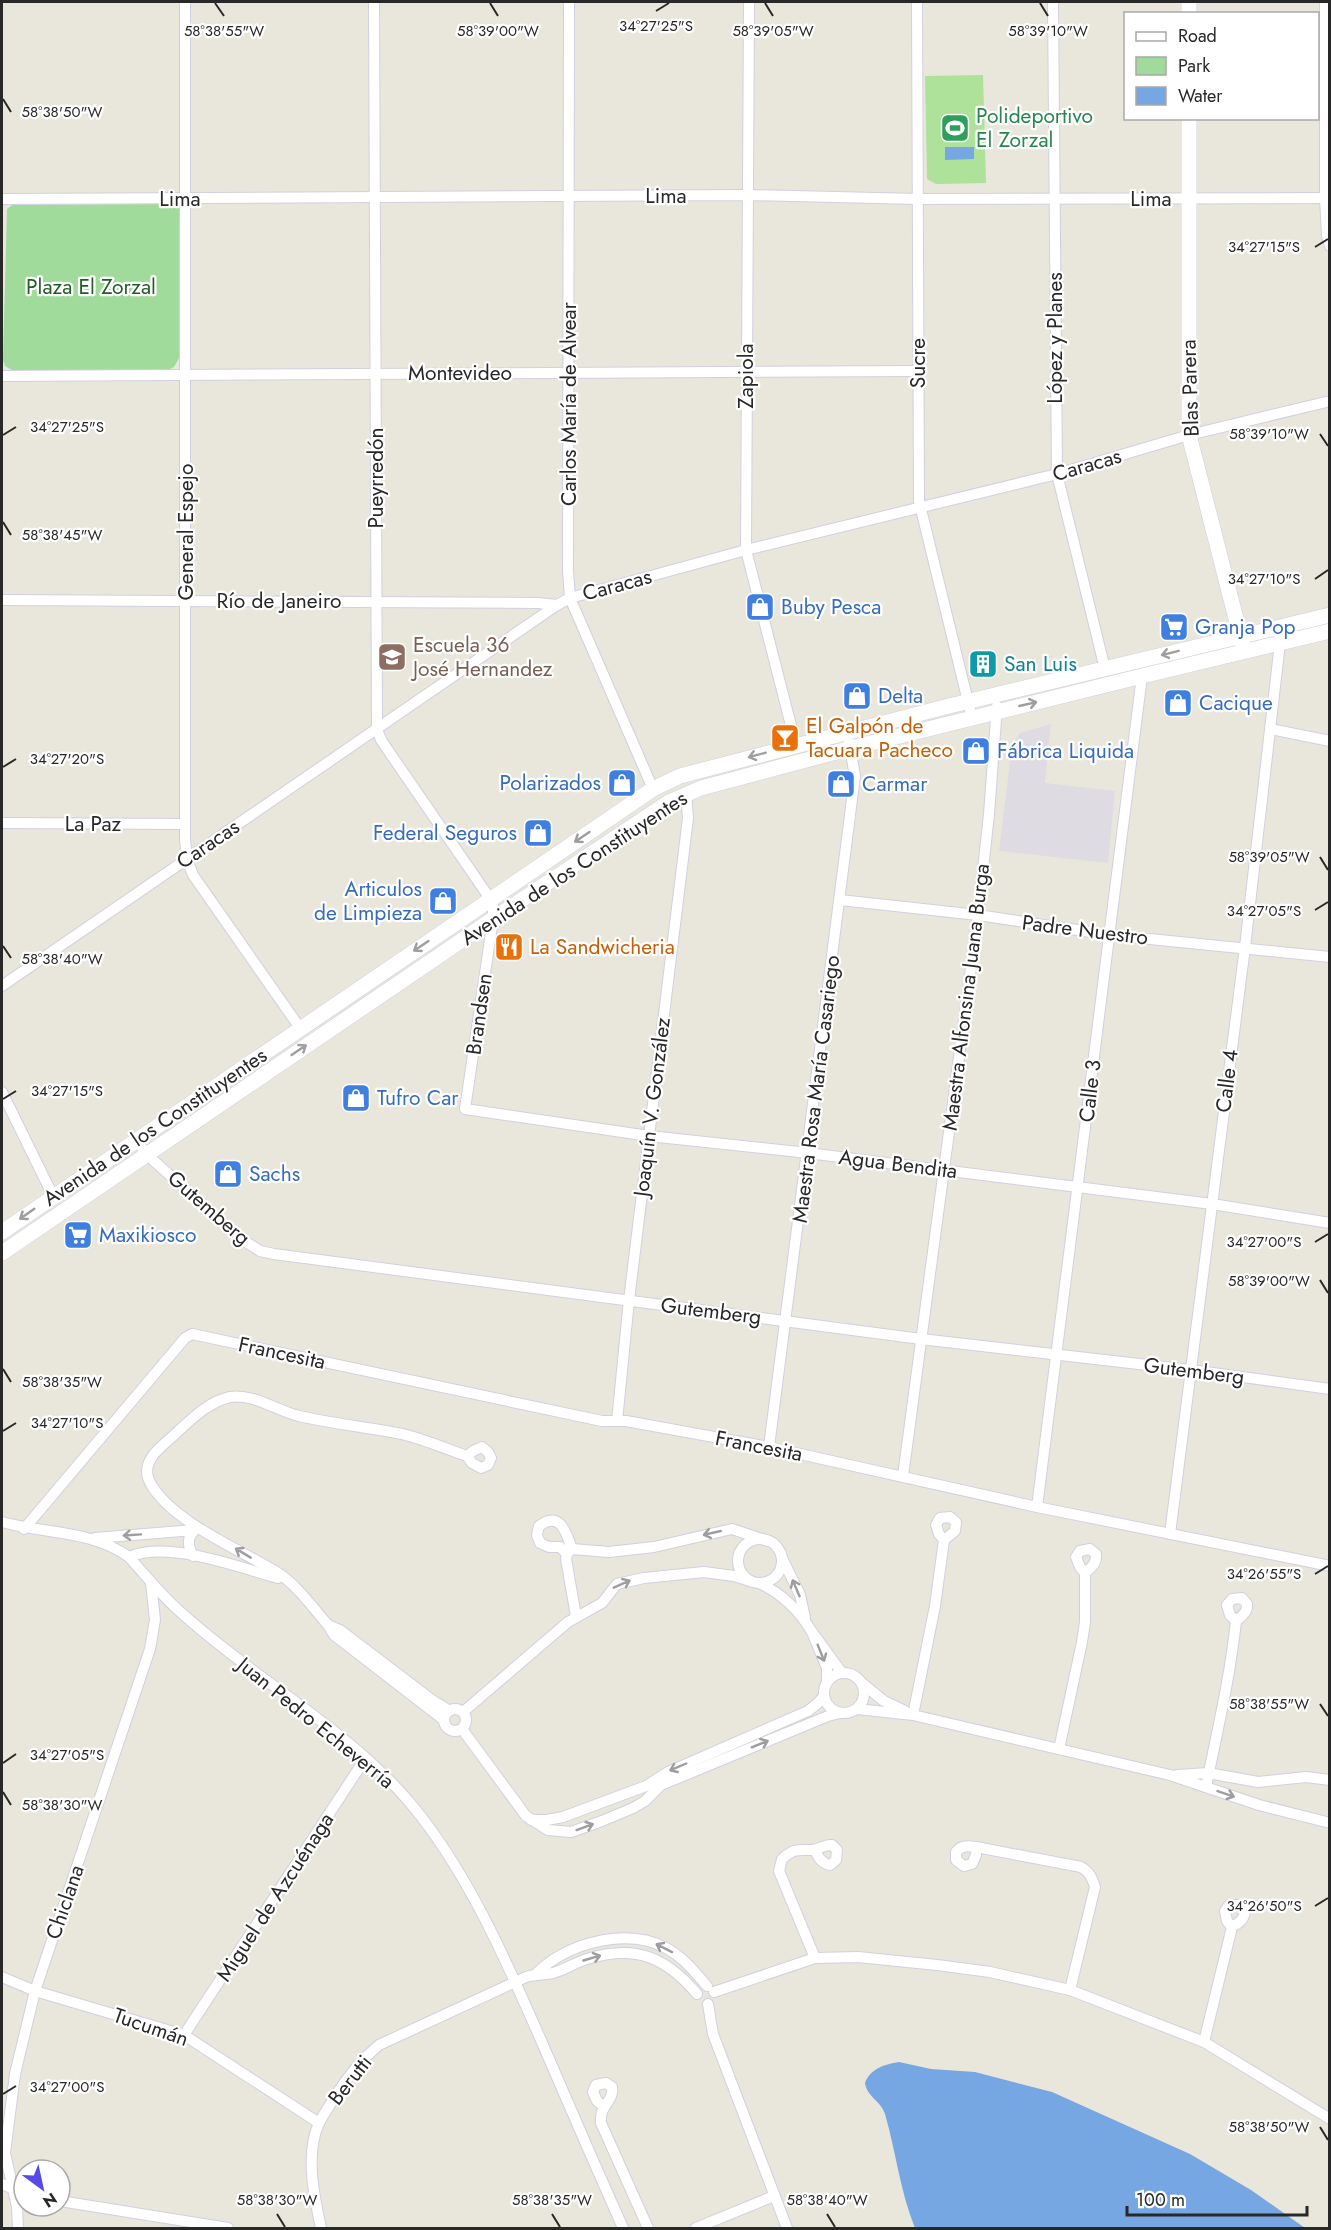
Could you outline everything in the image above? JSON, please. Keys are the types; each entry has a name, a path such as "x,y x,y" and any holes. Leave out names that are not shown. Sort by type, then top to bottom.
{"main road":[{"name":"Blas Parera","path":"1189,120 1190,435 1243,643"},
{"name":"Avenida de los Constituyentes","path":"2,1253 654,811 687,794 723,781 1142,675 1243,643 1279,627 1329,615"},
{"name":"Avenida de los Constituyentes","path":"2,1232 653,789 680,776 968,701 1105,669 1243,643 1280,643 1329,631"}],"street":[{"name":"General Espejo","path":"185,2 187,859 193,874 300,1028"},
{"name":"Pueyrredón","path":"374,2 377,729 381,740 491,898 493,919"},
{"name":"Carlos María de Alvear","path":"569,2 568,572 570,598 653,789"},
{"name":"Zapiola","path":"749,2 746,195 746,550 796,745"},
{"name":"Sucre","path":"917,2 919,508 972,718"},
{"name":"López y Planes","path":"1053,2 1057,474 1105,669"},
{"path":"1325,2 1329,246"},
{"name":"Lima","path":"2,199 746,195 918,199 1327,198"},
{"name":"Montevideo","path":"2,376 918,371"},
{"name":"Caracas","path":"2,985 570,598 746,550 1057,474 1190,435 1329,401"},
{"name":"Río de Janeiro","path":"2,600 376,601 557,605"},
{"name":"Calle 4","path":"1170,1534 1245,947 1280,643 1279,627"},
{"name":"Calle 3","path":"1037,1507 1142,675"},
{"name":"Maestra Alfonsina Juana Burga","path":"903,1476 978,915 998,711 995,696"},
{"path":"1270,729 1329,741"},
{"name":"Maestra Rosa María Casariego","path":"769,1447 855,776 846,732"},
{"name":"Joaquín V. González","path":"617,1421 629,1300 688,818 687,794"},
{"name":"La Paz","path":"2,823 186,824"},
{"name":"Padre Nuestro","path":"840,900 978,915 1110,935 1329,957"},
{"name":"Brandsen","path":"465,1109 493,919"},
{"path":"2,1092 53,1196"},
{"name":"Agua Bendita","path":"465,1109 649,1136 808,1153 1212,1204 1329,1223"},
{"name":"Gutemberg","path":"136,1139 146,1154 243,1240 266,1253 921,1339 1191,1370 1329,1389"},
{"name":"Francesita","path":"24,1529 187,1335 192,1334 602,1421 617,1421 769,1447 1037,1507 1329,1566"},
{"path":"447,1715 432,1700 340,1630 328,1625 279,1574 213,1535 196,1529 164,1502 147,1477 147,1467 150,1457 164,1444 201,1413 217,1402 228,1398 250,1398 298,1416 405,1435 466,1456"},
{"name":"Juan Pedro Echeverría","path":"2,1522 24,1529 91,1538 119,1549 186,1618 365,1759 411,1804 455,1868 480,1910 516,1983 623,2229"},
{"path":"91,1538 196,1529"},
{"path":"193,1556 188,1545 190,1534 196,1529"},
{"path":"576,1616 566,1564 569,1551 609,1552 654,1548 732,1529 774,1545 800,1595 806,1622"},
{"path":"206,1559 215,1550 213,1535"},
{"path":"768,1541 754,1540 742,1548 738,1561 742,1574 784,1597 806,1622 842,1673"},
{"path":"913,1715 944,1540"},
{"path":"129,1557 150,1551 170,1551 286,1580"},
{"path":"463,1712 576,1616 602,1603 617,1584 629,1580 704,1572 766,1582 777,1575 781,1556"},
{"path":"1059,1749 1083,1632 1085,1573"},
{"name":"Chiclana","path":"18,2229 17,2207 7,2186 5,2153 15,2074 35,1991 147,1658 155,1620 151,1582"},
{"path":"1206,1787 1229,1677 1236,1621"},
{"path":"462,1729 526,1816 548,1830 571,1832 633,1808 645,1801 655,1785 668,1772 808,1711 818,1703 824,1696 827,1668 812,1632"},
{"path":"827,1683 836,1674 849,1674 860,1680 884,1701 913,1715"},
{"path":"824,1696 829,1707 846,1714 862,1704 865,1692 860,1680"},
{"path":"447,1715 456,1709 463,1712 466,1719 462,1729"},
{"path":"857,1709 913,1715 1170,1775 1259,1805 1329,1823"},
{"path":"531,1820 563,1817 655,1785 840,1713"},
{"path":"447,1715 446,1726 451,1731 462,1729"},
{"name":"Miguel de Azcuénaga","path":"184,2035 365,1759"},
{"path":"1170,1775 1208,1773 1258,1782 1306,1777 1329,1780"},
{"path":"976,1847 1081,1867 1088,1871 1095,1887 1070,1990"},
{"path":"815,1850 806,1848 791,1852 782,1859 779,1871 815,1958"},
{"path":"1204,2042 1232,1927"},
{"path":"537,1974 548,1962 578,1949 617,1939 654,1942 667,1948 690,1966 711,1989 715,1998 708,2004"},
{"path":"537,1974 553,1973 586,1959 606,1954 640,1954 661,1961 671,1968 685,1979 697,1994 700,2002 708,2004"},
{"path":"697,1994 701,1988 711,1989 815,1958 858,1957 990,1972 1070,1990 1204,2042 1329,2119"},
{"name":"Berutti","path":"321,2229 312,2173 313,2151 319,2123 342,2085 363,2058 379,2045 537,1974"},
{"name":"Tucumán","path":"2,1977 35,1991 184,2035 319,2123"},
{"path":"708,2004 712,2034 787,2229"},
{"path":"603,2106 600,2116 601,2123 648,2229"},
{"path":"696,2229 774,2196"},
{"path":"72,2203 228,2229"}],"shaded area":[{"path":"1051,724 1045,783 1115,791 1108,863 999,851 1012,745 1020,733"}],"green space":[{"name":"Polideportivo El Zorzal","path":"983,75 986,183 936,184 927,179 925,76"},
{"name":"Plaza El Zorzal","path":"174,204 179,210 179,358 174,367 166,371 12,370 5,366 3,360 7,209 12,205"}],"water":[{"path":"945,147 974,147 974,159 945,160"},
{"path":"899,2062 931,2069 975,2072 1052,2092 1190,2154 1251,2190 1305,2228 915,2228 885,2114 868,2092 865,2083 870,2074 879,2068"}],"place":[{"name":"Polideportivo El Zorzal","path":"955,128"},
{"name":"Buby Pesca","path":"760,607"},
{"name":"Granja Pop","path":"1174,627"},
{"name":"Escuela 36 José Hernandez","path":"392,657"},
{"name":"San Luis","path":"983,664"},
{"name":"Delta","path":"857,696"},
{"name":"Cacique","path":"1178,703"},
{"name":"El Galpón de Tacuara Pacheco","path":"785,738"},
{"name":"Fábrica Liquida","path":"976,751"},
{"name":"Polarizados","path":"622,783"},
{"name":"Carmar","path":"841,784"},
{"name":"Federal Seguros","path":"538,833"},
{"name":"Articulos de Limpieza","path":"443,901"},
{"name":"La Sandwicheria","path":"509,947"},
{"name":"Tufro Car","path":"356,1098"},
{"name":"Sachs","path":"228,1174"},
{"name":"Maxikiosco","path":"78,1235"}]}
